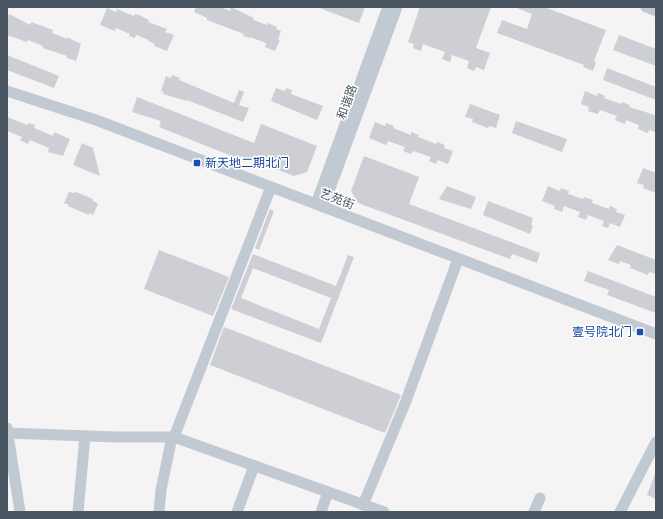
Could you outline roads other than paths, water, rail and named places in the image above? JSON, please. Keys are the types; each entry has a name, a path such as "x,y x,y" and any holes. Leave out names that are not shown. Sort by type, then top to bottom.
{"street":[{"name":"和谐路","path":"320,206 388,7"},
{"name":"和谐路","path":"320,206 397,7"},
{"path":"646,7 656,11"},
{"name":"艺苑街","path":"7,92 96,120 656,334"},
{"path":"159,512 161,490 173,437 271,187"},
{"path":"363,505 406,401 458,259"},
{"path":"20,512 7,431 85,436 173,437 384,512"},
{"path":"78,512 85,436"},
{"path":"620,512 656,442"},
{"path":"237,512 254,466"},
{"path":"321,512 328,492"},
{"path":"534,512 540,498"}],"place":[{"name":"新天地二期北门","path":"197,163"},
{"name":"壹号院北门","path":"640,332"}]}
